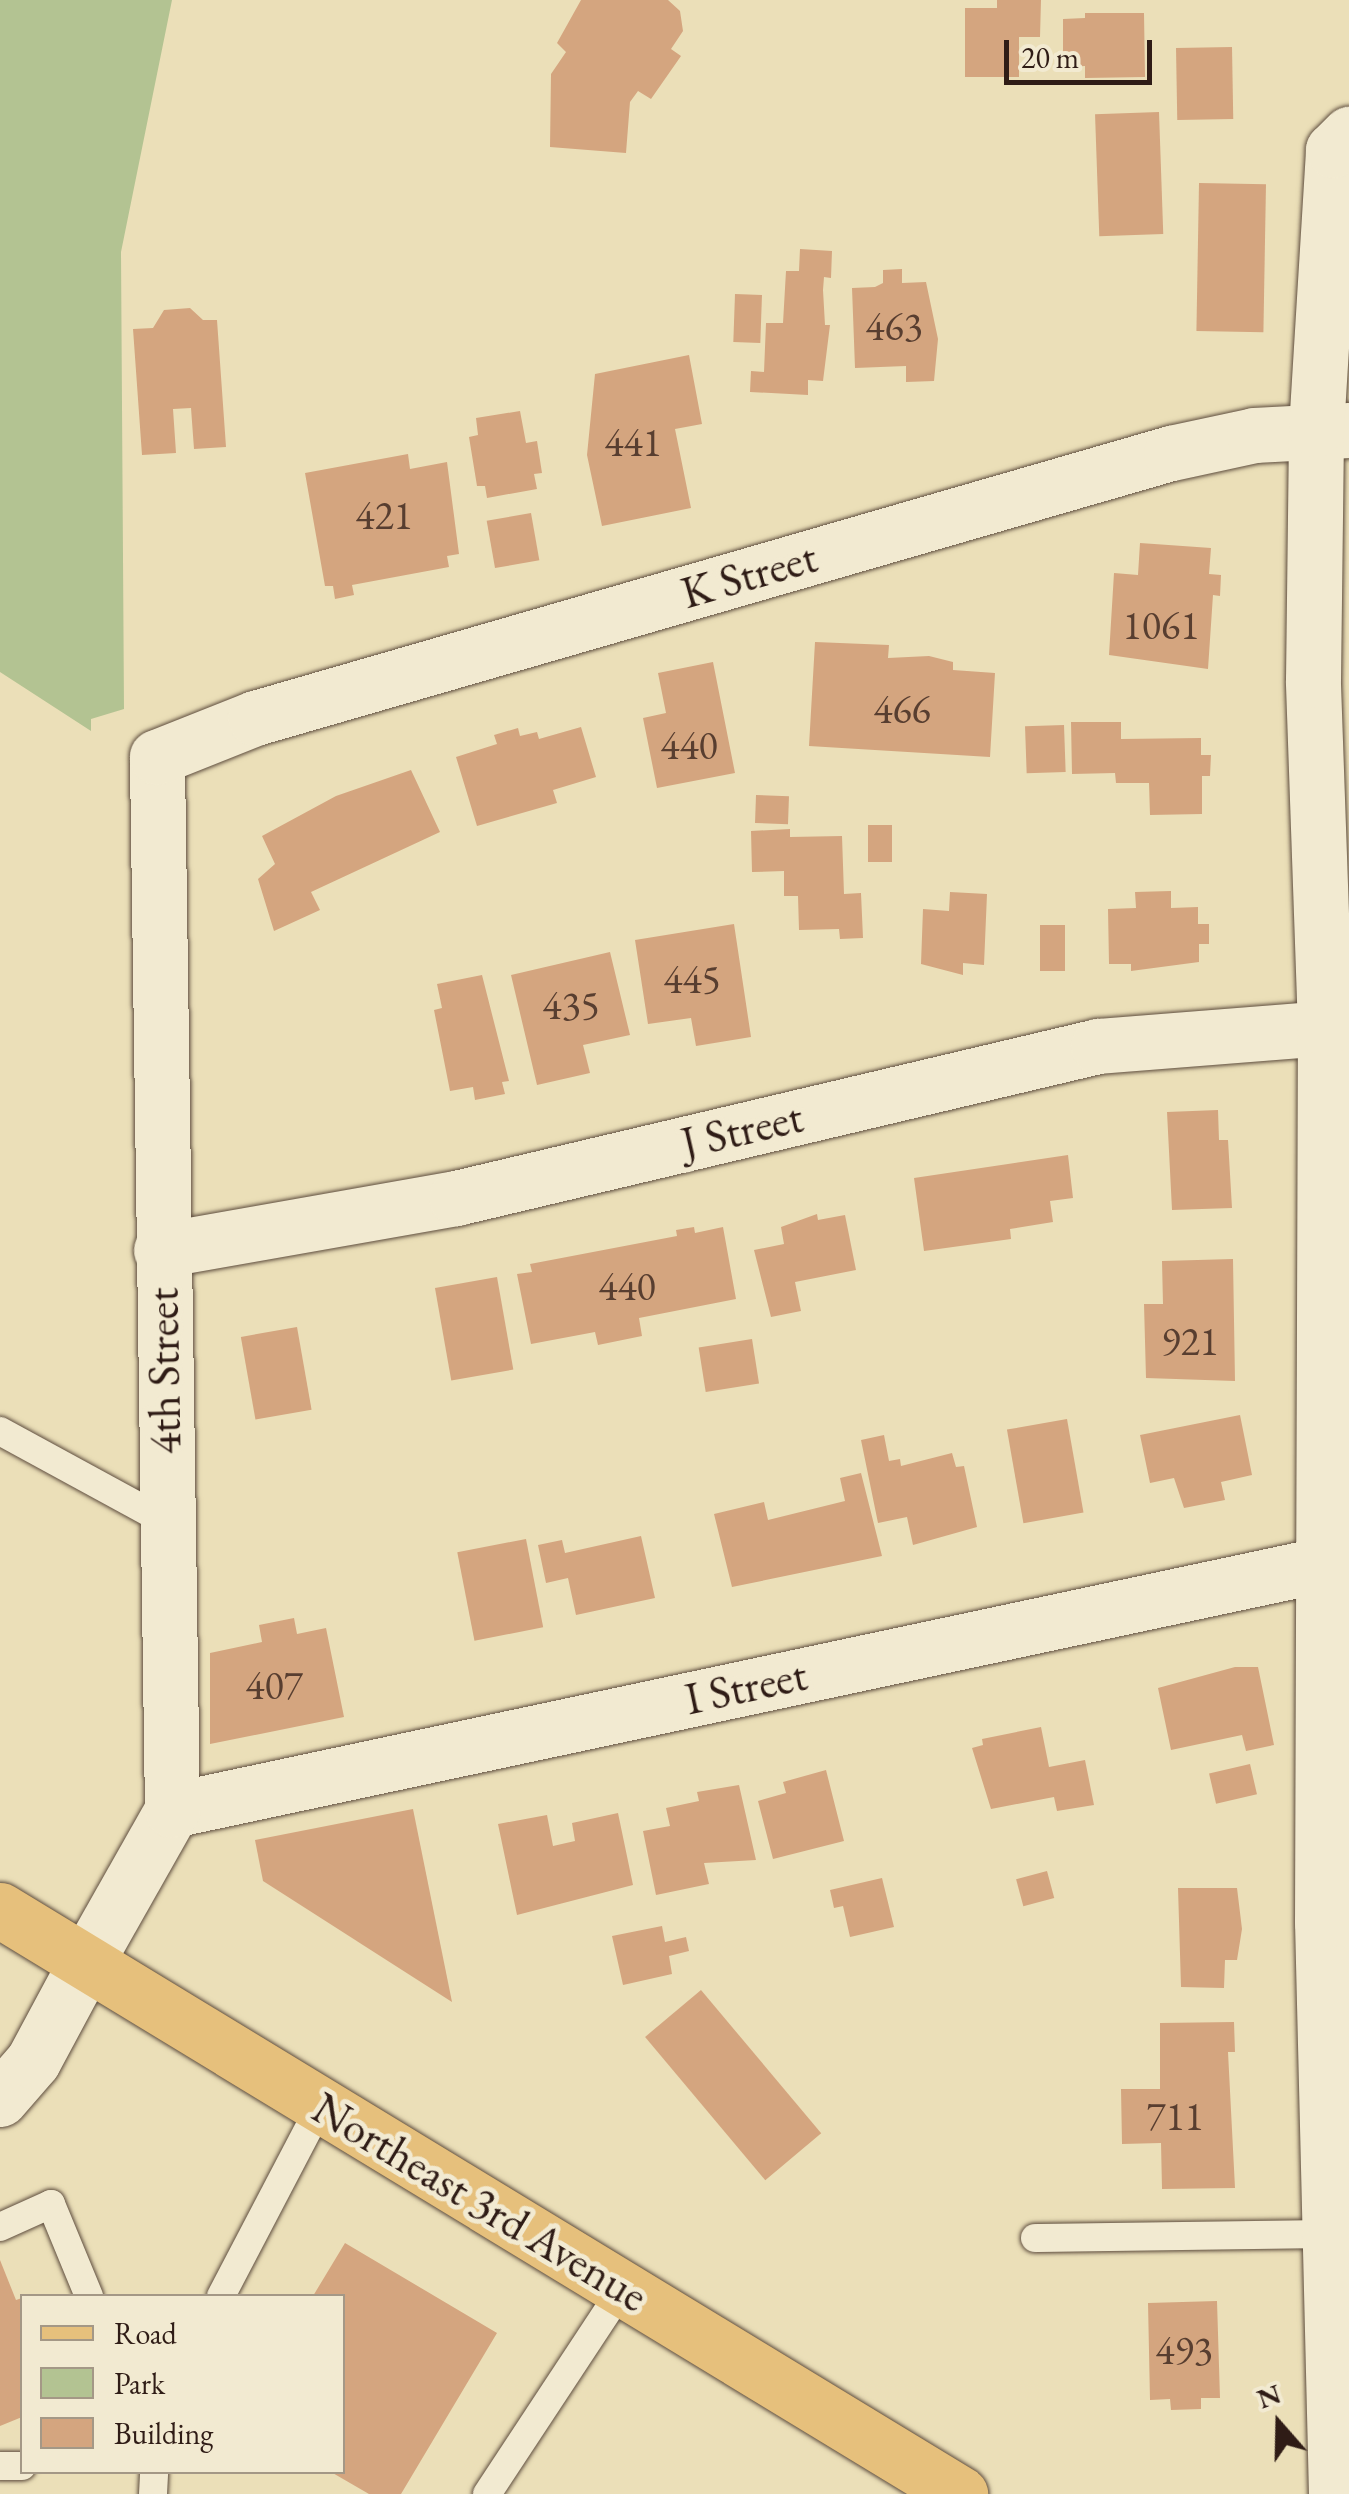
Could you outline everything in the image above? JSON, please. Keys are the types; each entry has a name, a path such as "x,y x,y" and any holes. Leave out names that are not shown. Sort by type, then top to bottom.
{"main road":[{"name":"Northeast 3rd Avenue","path":"0,1910 960,2494"}],"street":[{"path":"1336,2494 1330,2234 1336,1922 1320,1565 1325,1028 1312,680 1333,429 1334,150 1349,134"},
{"name":"K Street","path":"157,757 255,718 1171,453 1333,429"},
{"name":"4th Street","path":"157,757 172,1810"},
{"name":"J Street","path":"162,1250 456,1198 1098,1046 1325,1028"},
{"name":"I Street","path":"172,1810 1320,1565"},
{"path":"0,2099 33,2061 172,1810"}],"lane":[{"path":"0,1431 167,1522"},
{"path":"223,2294 321,2105"},
{"path":"0,2227 51,2204 88,2294"},
{"path":"1035,2238 1330,2234"},
{"path":"487,2494 622,2289"}],"green space":[{"path":"0,0 172,0 121,252 124,709 91,719 91,731 0,672"}],"building":[{"path":"581,0 668,0 680,11 683,31 671,49 681,56 651,99 638,91 630,102 626,153 550,147 551,74 566,52 557,43"},
{"path":"997,0 1041,0 1040,37 1019,37 1019,77 965,77 965,8 997,8"},
{"path":"1085,13 1144,13 1145,77 1085,78 1085,66 1063,67 1063,19 1085,18"},
{"path":"1232,47 1233,119 1177,120 1176,48"},
{"path":"1159,112 1163,234 1099,236 1095,114"},
{"path":"1199,183 1266,184 1263,332 1196,331"},
{"path":"800,249 832,251 831,278 824,277 823,290 825,325 830,325 823,381 808,380 808,395 750,392 751,371 764,372 766,323 783,323 786,271 799,271"},
{"path":"902,269 902,283 926,282 938,339 934,381 906,382 906,366 855,368 852,288 875,287 883,283 883,270"},
{"path":"735,294 762,295 760,343 733,342"},
{"path":"190,308 203,320 217,320 226,447 194,449 191,408 173,409 176,453 142,455 133,329 153,328 164,310"},
{"path":"689,355 702,424 675,429 691,508 602,526 587,455 595,374"},
{"path":"520,411 526,443 537,441 542,473 534,474 537,489 487,498 485,486 477,486 469,437 478,435 476,418"},
{"path":"408,454 410,469 447,462 459,554 447,556 449,567 352,585 354,595 335,599 333,586 325,586 305,473"},
{"path":"531,513 539,560 495,568 487,521"},
{"path":"1140,543 1211,548 1209,574 1221,575 1220,596 1213,595 1208,669 1109,655 1114,573 1138,575"},
{"path":"815,642 889,645 888,658 929,656 953,662 953,670 995,673 990,757 809,746"},
{"path":"713,662 735,773 657,788 643,718 666,713 658,673"},
{"path":"1071,722 1121,722 1121,739 1201,738 1201,755 1211,755 1210,776 1202,776 1202,814 1150,815 1149,783 1116,783 1115,773 1072,774"},
{"path":"1064,725 1066,772 1027,773 1025,726"},
{"path":"581,727 596,777 553,790 557,803 477,826 456,757 497,744 494,735 518,728 520,736 537,732 539,739"},
{"path":"411,770 440,832 311,892 320,910 274,931 258,879 275,864 262,836 336,796"},
{"path":"756,795 789,796 788,824 755,823"},
{"path":"868,825 892,825 892,862 868,862"},
{"path":"790,829 790,837 842,836 844,894 861,893 863,938 840,939 839,929 799,930 798,896 784,896 784,871 752,872 751,831"},
{"path":"1171,891 1171,908 1198,907 1198,924 1209,924 1209,944 1199,944 1199,962 1131,971 1131,964 1109,964 1108,909 1136,908 1135,892"},
{"path":"950,892 987,894 984,965 963,963 963,975 921,964 923,909 949,911"},
{"path":"734,924 751,1037 696,1046 691,1018 648,1024 635,940"},
{"path":"1040,925 1065,925 1065,971 1040,971"},
{"path":"610,952 630,1035 583,1045 590,1073 537,1085 511,975"},
{"path":"482,975 509,1081 502,1082 505,1094 475,1100 473,1087 450,1091 434,1010 442,1008 437,984"},
{"path":"1218,1110 1219,1140 1228,1140 1232,1208 1172,1210 1167,1112"},
{"path":"1068,1155 1073,1198 1050,1201 1053,1222 1010,1229 1011,1239 924,1251 914,1178"},
{"path":"817,1214 818,1220 845,1215 856,1270 795,1282 801,1311 771,1317 754,1250 784,1244 781,1227"},
{"path":"694,1227 695,1233 723,1227 736,1299 639,1318 642,1336 598,1345 595,1332 531,1344 517,1274 532,1272 530,1264 677,1236 676,1230"},
{"path":"1233,1259 1235,1381 1146,1378 1144,1304 1163,1304 1162,1261"},
{"path":"497,1277 513,1370 451,1381 435,1288"},
{"path":"297,1327 312,1410 255,1420 241,1337"},
{"path":"752,1339 759,1383 706,1392 699,1347"},
{"path":"1240,1415 1252,1475 1221,1482 1225,1500 1184,1508 1174,1478 1150,1483 1140,1435"},
{"path":"1067,1419 1083,1513 1023,1523 1007,1430"},
{"path":"884,1435 889,1461 900,1459 901,1466 952,1453 956,1467 964,1466 977,1527 913,1545 907,1517 878,1523 861,1440"},
{"path":"861,1473 882,1556 732,1587 714,1514 764,1502 768,1520 845,1501 840,1478"},
{"path":"641,1536 655,1598 576,1615 568,1578 546,1583 538,1545 562,1540 565,1553"},
{"path":"526,1539 543,1627 474,1641 457,1552"},
{"path":"294,1618 297,1634 326,1628 344,1717 210,1744 210,1653 262,1642 259,1625"},
{"path":"1235,1667 1258,1667 1274,1745 1246,1751 1242,1735 1171,1750 1158,1688"},
{"path":"1041,1727 1049,1767 1085,1760 1094,1805 1057,1811 1054,1797 991,1809 972,1748 983,1745 982,1739"},
{"path":"1250,1764 1257,1794 1216,1804 1209,1773"},
{"path":"826,1770 844,1841 773,1859 758,1801 786,1793 783,1782"},
{"path":"739,1785 756,1860 704,1863 709,1884 656,1895 643,1831 670,1826 666,1808 699,1801 697,1792"},
{"path":"413,1809 452,2002 263,1881 255,1840"},
{"path":"618,1813 633,1885 517,1915 498,1824 547,1815 553,1846 575,1841 572,1823"},
{"path":"1047,1871 1054,1898 1023,1906 1016,1879"},
{"path":"882,1878 894,1927 850,1937 843,1906 834,1908 830,1890"},
{"path":"1178,1888 1237,1888 1242,1929 1237,1960 1225,1960 1224,1988 1181,1987"},
{"path":"662,1926 665,1942 686,1937 689,1951 669,1956 672,1974 623,1985 612,1936"},
{"path":"701,1990 821,2133 765,2180 645,2037"},
{"path":"1234,2022 1235,2052 1228,2052 1235,2188 1162,2189 1161,2143 1122,2144 1121,2089 1160,2089 1160,2023"},
{"path":"345,2243 497,2333 401,2494 369,2494 334,2474 345,2474 345,2294 314,2294"},
{"path":"0,2260 16,2300 20,2299 20,2418 0,2426"},
{"path":"1217,2301 1220,2398 1201,2398 1201,2409 1171,2410 1170,2399 1150,2400 1148,2303"}]}
